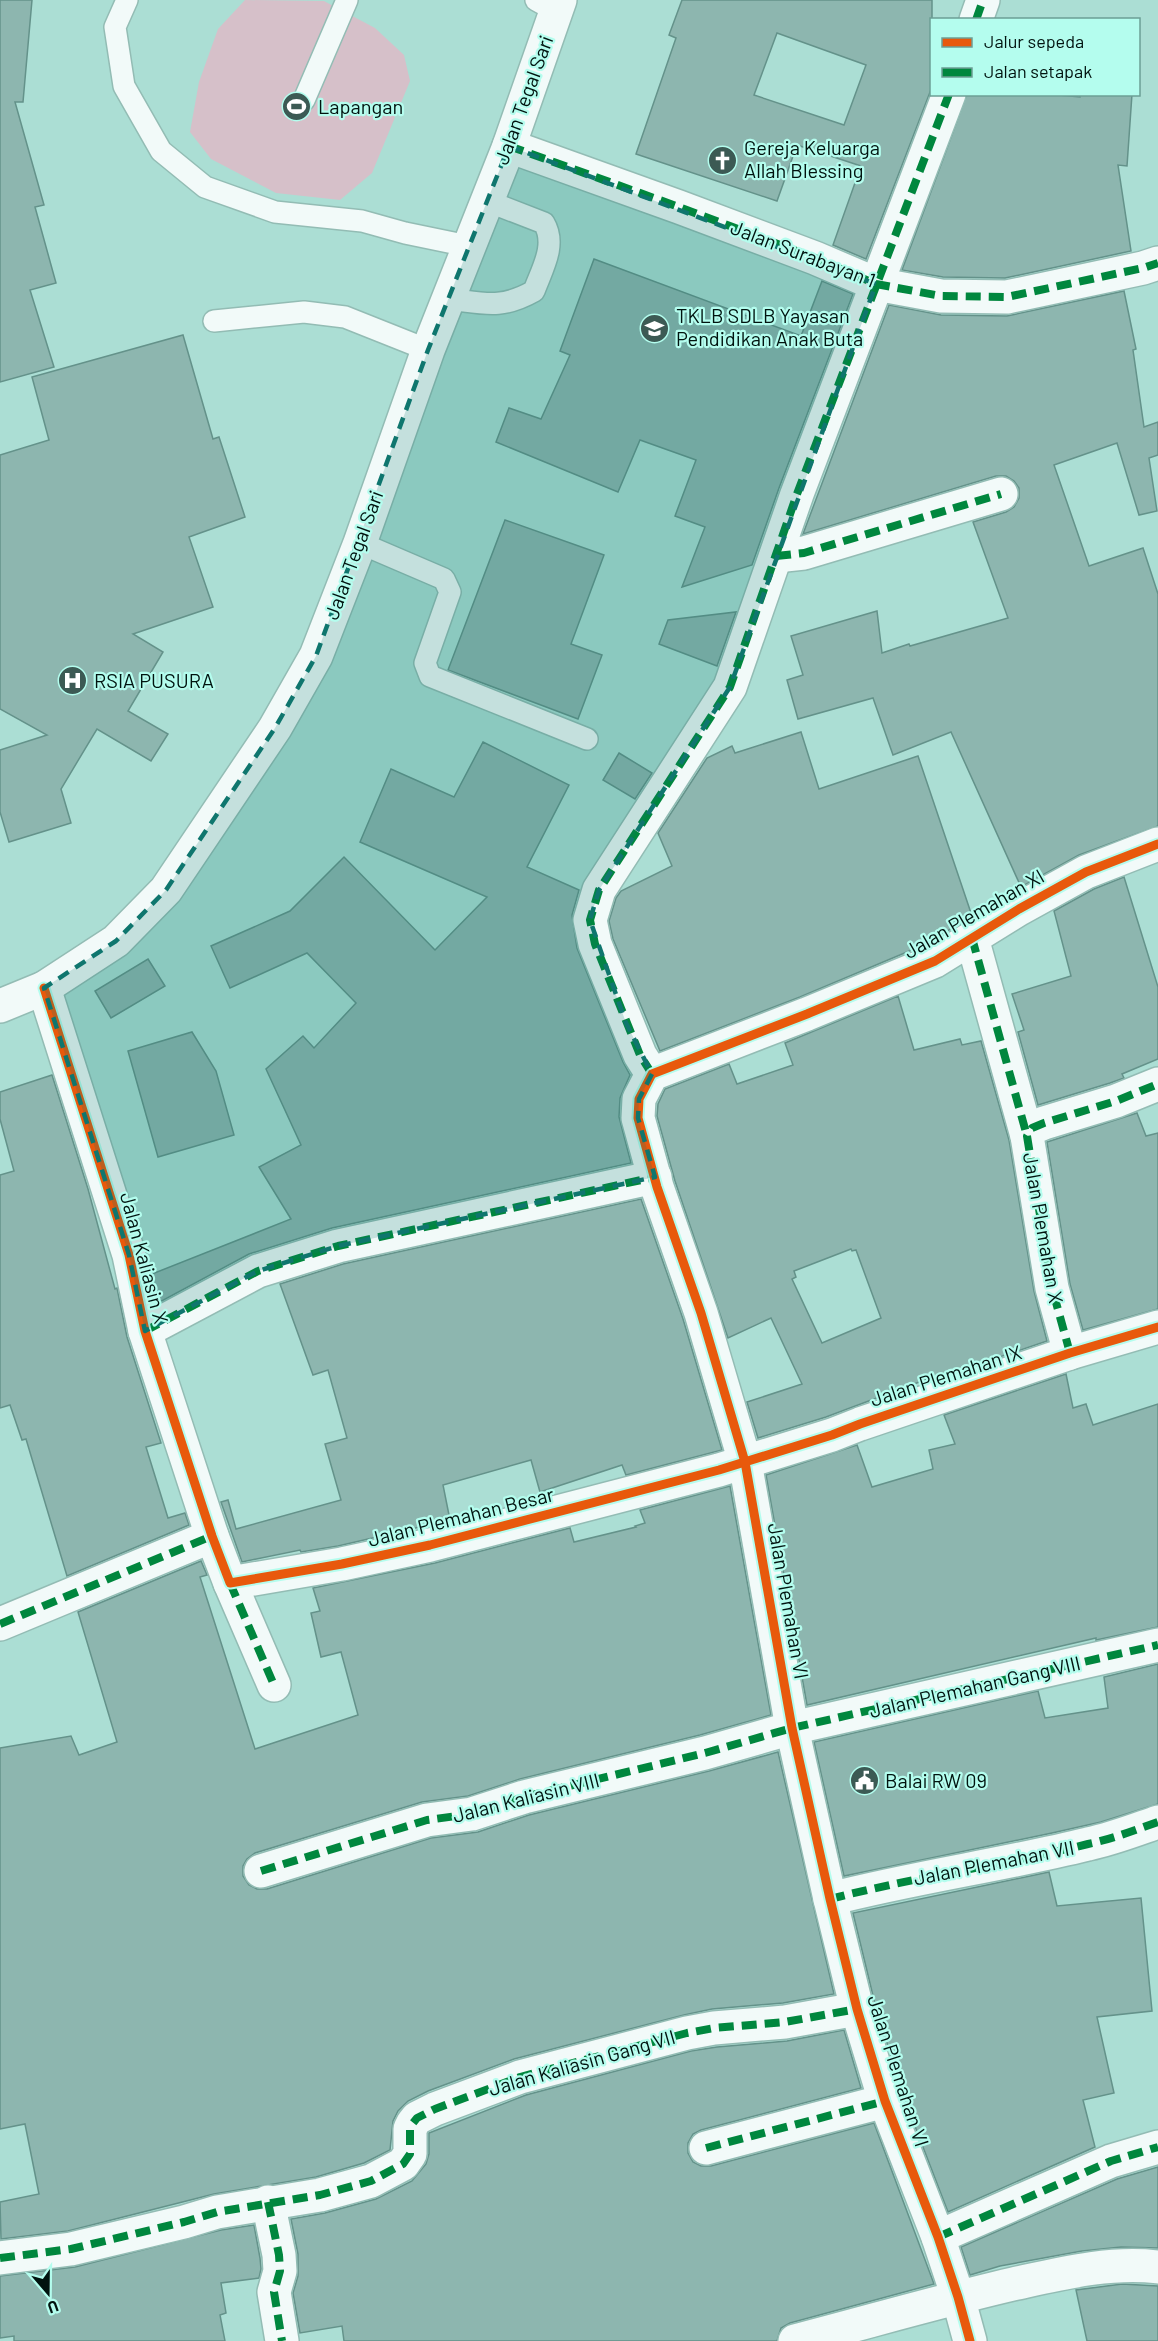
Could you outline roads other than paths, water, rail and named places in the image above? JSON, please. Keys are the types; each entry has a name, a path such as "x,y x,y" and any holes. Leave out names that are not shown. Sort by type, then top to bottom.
{"street":[{"path":"977,18 983,0"},
{"name":"Jalan Tegal Sari","path":"0,1006 44,988 116,941 166,890 275,728 316,656 360,543 428,350 509,146 550,4"},
{"path":"652,1074 640,1054 595,944 590,920 599,890 730,687 876,284 948,96"},
{"name":"Jalan Surabayan 1","path":"509,146 815,258 876,284 941,296 1007,297 1150,265"},
{"path":"776,556 804,553 1000,494"},
{"name":"Jalan Plemahan XI","path":"652,1074 935,961 1019,909 1086,872 1158,844"},
{"path":"972,938 1027,1136"},
{"name":"Jalan Kaliasin X","path":"44,988 129,1255 145,1331 200,1541"},
{"name":"Jalan Plemahan VI","path":"652,1074 639,1100 638,1118 746,1462 792,1728 857,2009 885,2101 938,2237 970,2341"},
{"name":"Jalan Plemahan X","path":"1071,1353 1052,1288 1027,1136 1032,1128 1044,1122 1116,1101 1158,1084"},
{"path":"145,1331 258,1271 338,1246 655,1177"},
{"name":"Jalan Plemahan IX","path":"746,1462 1071,1353 1158,1328"},
{"name":"Jalan Plemahan Besar","path":"230,1582 342,1564 430,1545 746,1462"},
{"path":"0,1623 200,1541 230,1582 274,1685"},
{"name":"Jalan Plemahan Gang VIII","path":"792,1728 1158,1645"},
{"name":"Jalan Kaliasin VIII","path":"261,1871 427,1820 472,1814 524,1797 705,1753 792,1728"},
{"name":"Jalan Plemahan VII","path":"830,1899 894,1883 1091,1844 1158,1822"},
{"name":"Jalan Kaliasin Gang VII","path":"0,2258 71,2249 217,2212 320,2195 371,2181 403,2164 407,2159 410,2154 410,2129 417,2118 520,2077 687,2033 714,2028 785,2022 857,2009"},
{"path":"706,2148 885,2101"},
{"path":"938,2237 1111,2161 1158,2147"},
{"path":"268,2202 280,2271 274,2292 282,2341"},
{"path":"795,2341 958,2297 1068,2272 1143,2265 1158,2267"}],"lane":[{"path":"127,0 115,27 124,86 161,151 205,187 275,212 362,221 405,233 468,246"},
{"path":"304,100 347,0"},
{"path":"448,299 498,305 516,301 534,291 550,246 549,231 544,223 487,201"},
{"path":"214,321 304,312 345,317 428,350"},
{"path":"360,543 444,579 448,585 450,592 425,663 430,676 587,739"}],"place":[{"name":"Lapangan","path":"297,107"},
{"name":"Gereja Keluarga Allah Blessing","path":"723,160"},
{"name":"TKLB SDLB Yayasan Pendidikan Anak Buta","path":"655,328"},
{"name":"RSIA PUSURA","path":"73,681"},
{"name":"Balai RW 09","path":"864,1781"}]}
